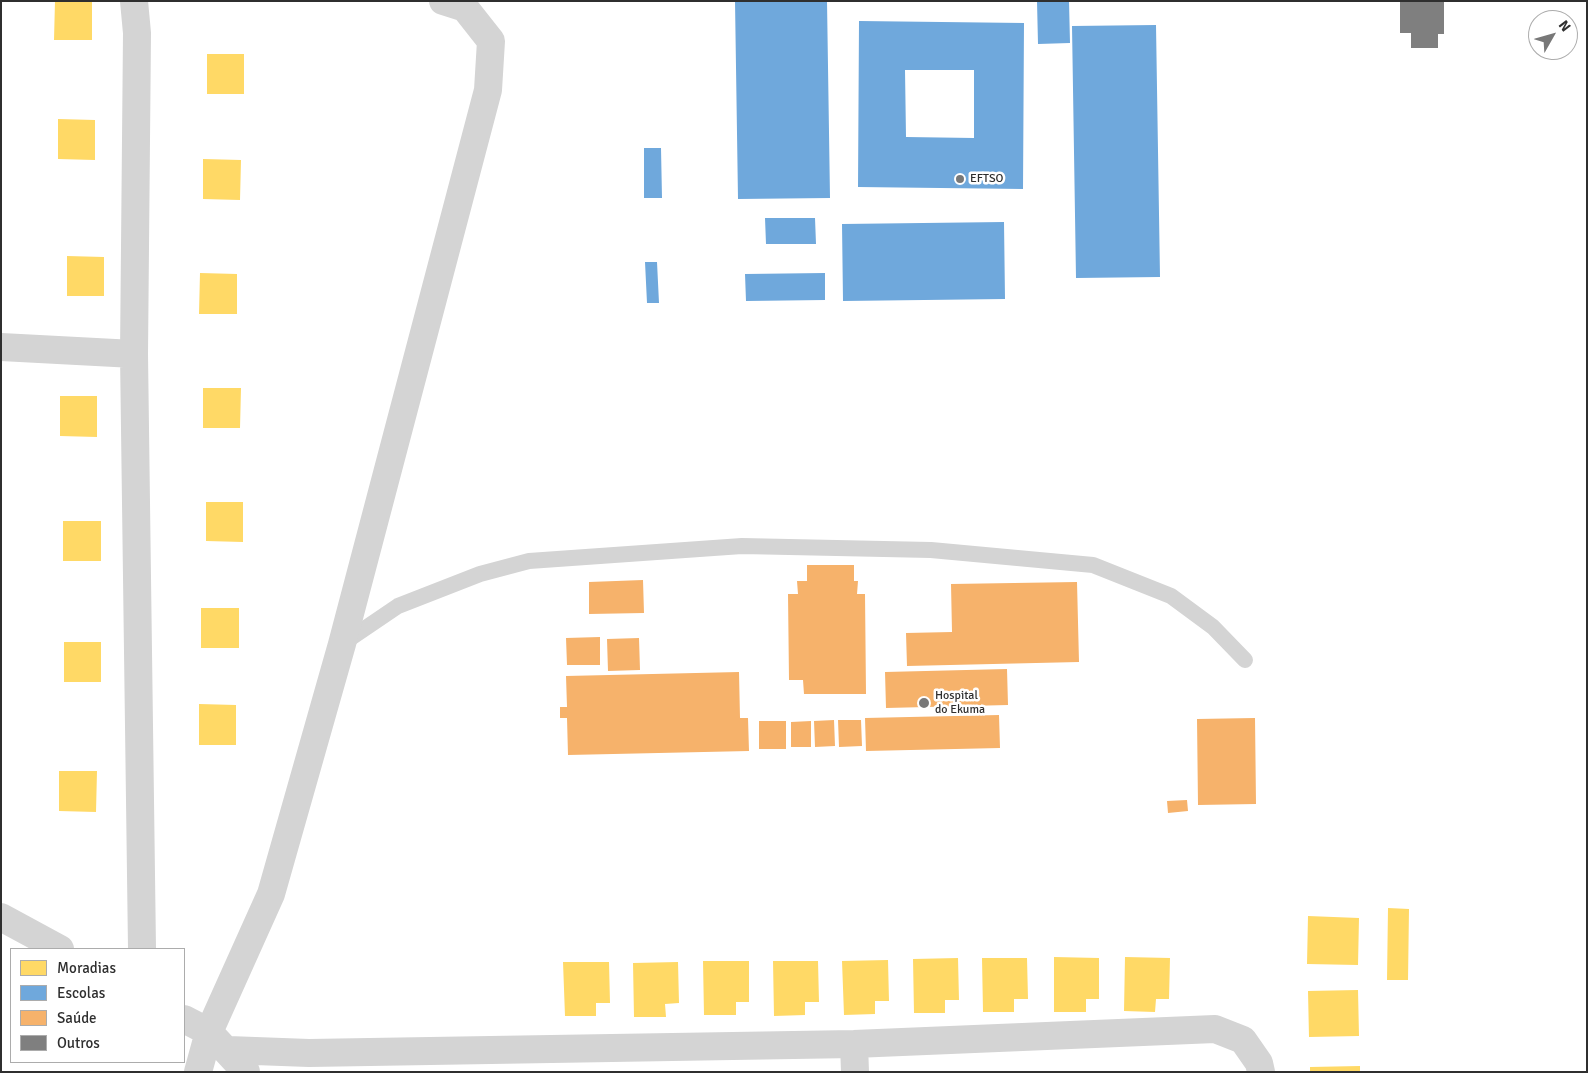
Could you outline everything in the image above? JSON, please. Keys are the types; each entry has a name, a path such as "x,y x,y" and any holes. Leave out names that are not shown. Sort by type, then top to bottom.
{"street":[{"path":"134,1 137,33 134,354 142,948"},
{"path":"198,1072 209,1032 271,894 342,644 488,90 491,41 466,8 443,1"},
{"path":"1,347 134,354"},
{"path":"1,917 58,948"},
{"path":"185,1019 209,1032 228,1050 246,1072"},
{"path":"228,1050 309,1053 854,1044 1215,1029 1243,1040 1259,1063 1261,1072"},
{"path":"854,1044 855,1072"}],"lane":[{"path":"342,644 398,606 480,574 529,561 742,546 931,550 1092,565 1171,596 1213,627 1245,660"}],"building: Moradias":[{"path":"55,1 92,1 92,40 54,40"},
{"path":"207,54 244,54 244,94 207,94"},
{"path":"58,119 95,120 95,160 58,159"},
{"path":"203,159 241,160 240,200 203,199"},
{"path":"67,256 104,257 104,296 67,296"},
{"path":"200,273 237,274 237,314 199,314"},
{"path":"203,388 241,388 240,428 203,428"},
{"path":"60,396 97,396 97,437 60,436"},
{"path":"206,502 243,502 243,542 206,541"},
{"path":"63,521 101,521 101,561 63,561"},
{"path":"201,608 239,608 239,648 201,648"},
{"path":"64,642 101,642 101,682 64,682"},
{"path":"199,704 236,705 236,745 199,745"},
{"path":"59,771 97,771 96,812 59,811"},
{"path":"1388,908 1409,909 1408,980 1387,980"},
{"path":"1308,916 1359,918 1358,965 1307,964"},
{"path":"1054,957 1099,958 1099,999 1086,999 1086,1012 1054,1012"},
{"path":"1125,957 1170,958 1169,999 1156,999 1155,1012 1124,1011"},
{"path":"958,958 959,1000 945,1000 945,1013 914,1013 913,959"},
{"path":"982,958 1027,958 1028,999 1014,999 1014,1012 983,1012"},
{"path":"888,960 889,1001 875,1001 875,1014 844,1015 842,961"},
{"path":"703,961 749,961 749,1002 736,1002 736,1015 704,1015"},
{"path":"773,961 818,961 819,1002 805,1002 805,1015 774,1016"},
{"path":"563,962 609,962 610,1003 596,1003 596,1016 565,1016"},
{"path":"678,962 679,1003 665,1004 666,1017 634,1017 633,963"},
{"path":"1358,990 1359,1036 1309,1037 1308,991"},
{"path":"1360,1066 1360,1072 1310,1072 1310,1067"}],"building: Escolas":[{"path":"735,1 827,1 830,198 738,199"},
{"path":"1037,1 1069,1 1070,43 1038,44"},
{"path":"859,21 1024,23 1023,189 858,187","holes":["905,70 974,70 974,138 906,137"]},
{"path":"1156,25 1160,277 1076,278 1072,26"},
{"path":"644,148 661,148 662,198 644,198"},
{"path":"765,218 815,218 816,244 766,244"},
{"path":"1004,222 1005,299 843,301 842,224"},
{"path":"645,262 657,262 659,303 647,303"},
{"path":"825,273 825,300 746,301 745,274"}],"building: Saúde":[{"path":"807,565 854,565 854,581 858,581 857,594 865,594 866,694 804,694 803,680 789,680 788,594 798,594 797,581 807,581"},
{"path":"643,580 644,613 589,614 589,582"},
{"path":"1077,582 1079,662 907,666 906,633 952,632 951,584"},
{"path":"600,637 600,665 567,665 566,638"},
{"path":"639,638 640,670 608,671 607,639"},
{"path":"1007,669 1008,705 886,708 885,672"},
{"path":"739,672 740,718 748,718 749,751 568,755 567,718 560,718 560,707 567,707 566,676"},
{"path":"999,715 1000,748 866,751 865,718"},
{"path":"1255,718 1256,804 1198,805 1197,719"},
{"path":"834,720 835,746 815,747 814,721"},
{"path":"838,720 861,720 862,746 839,747"},
{"path":"759,721 786,721 786,749 759,749"},
{"path":"811,721 811,747 791,747 791,722"},
{"path":"1187,800 1188,811 1168,813 1167,801"}],"building: Outros":[{"path":"1400,1 1444,1 1444,34 1438,34 1438,48 1411,48 1411,33 1400,33"}],"place":[{"name":"EFTSO","path":"960,179"},
{"name":"Hospital do Ekuma","path":"924,703"}]}
